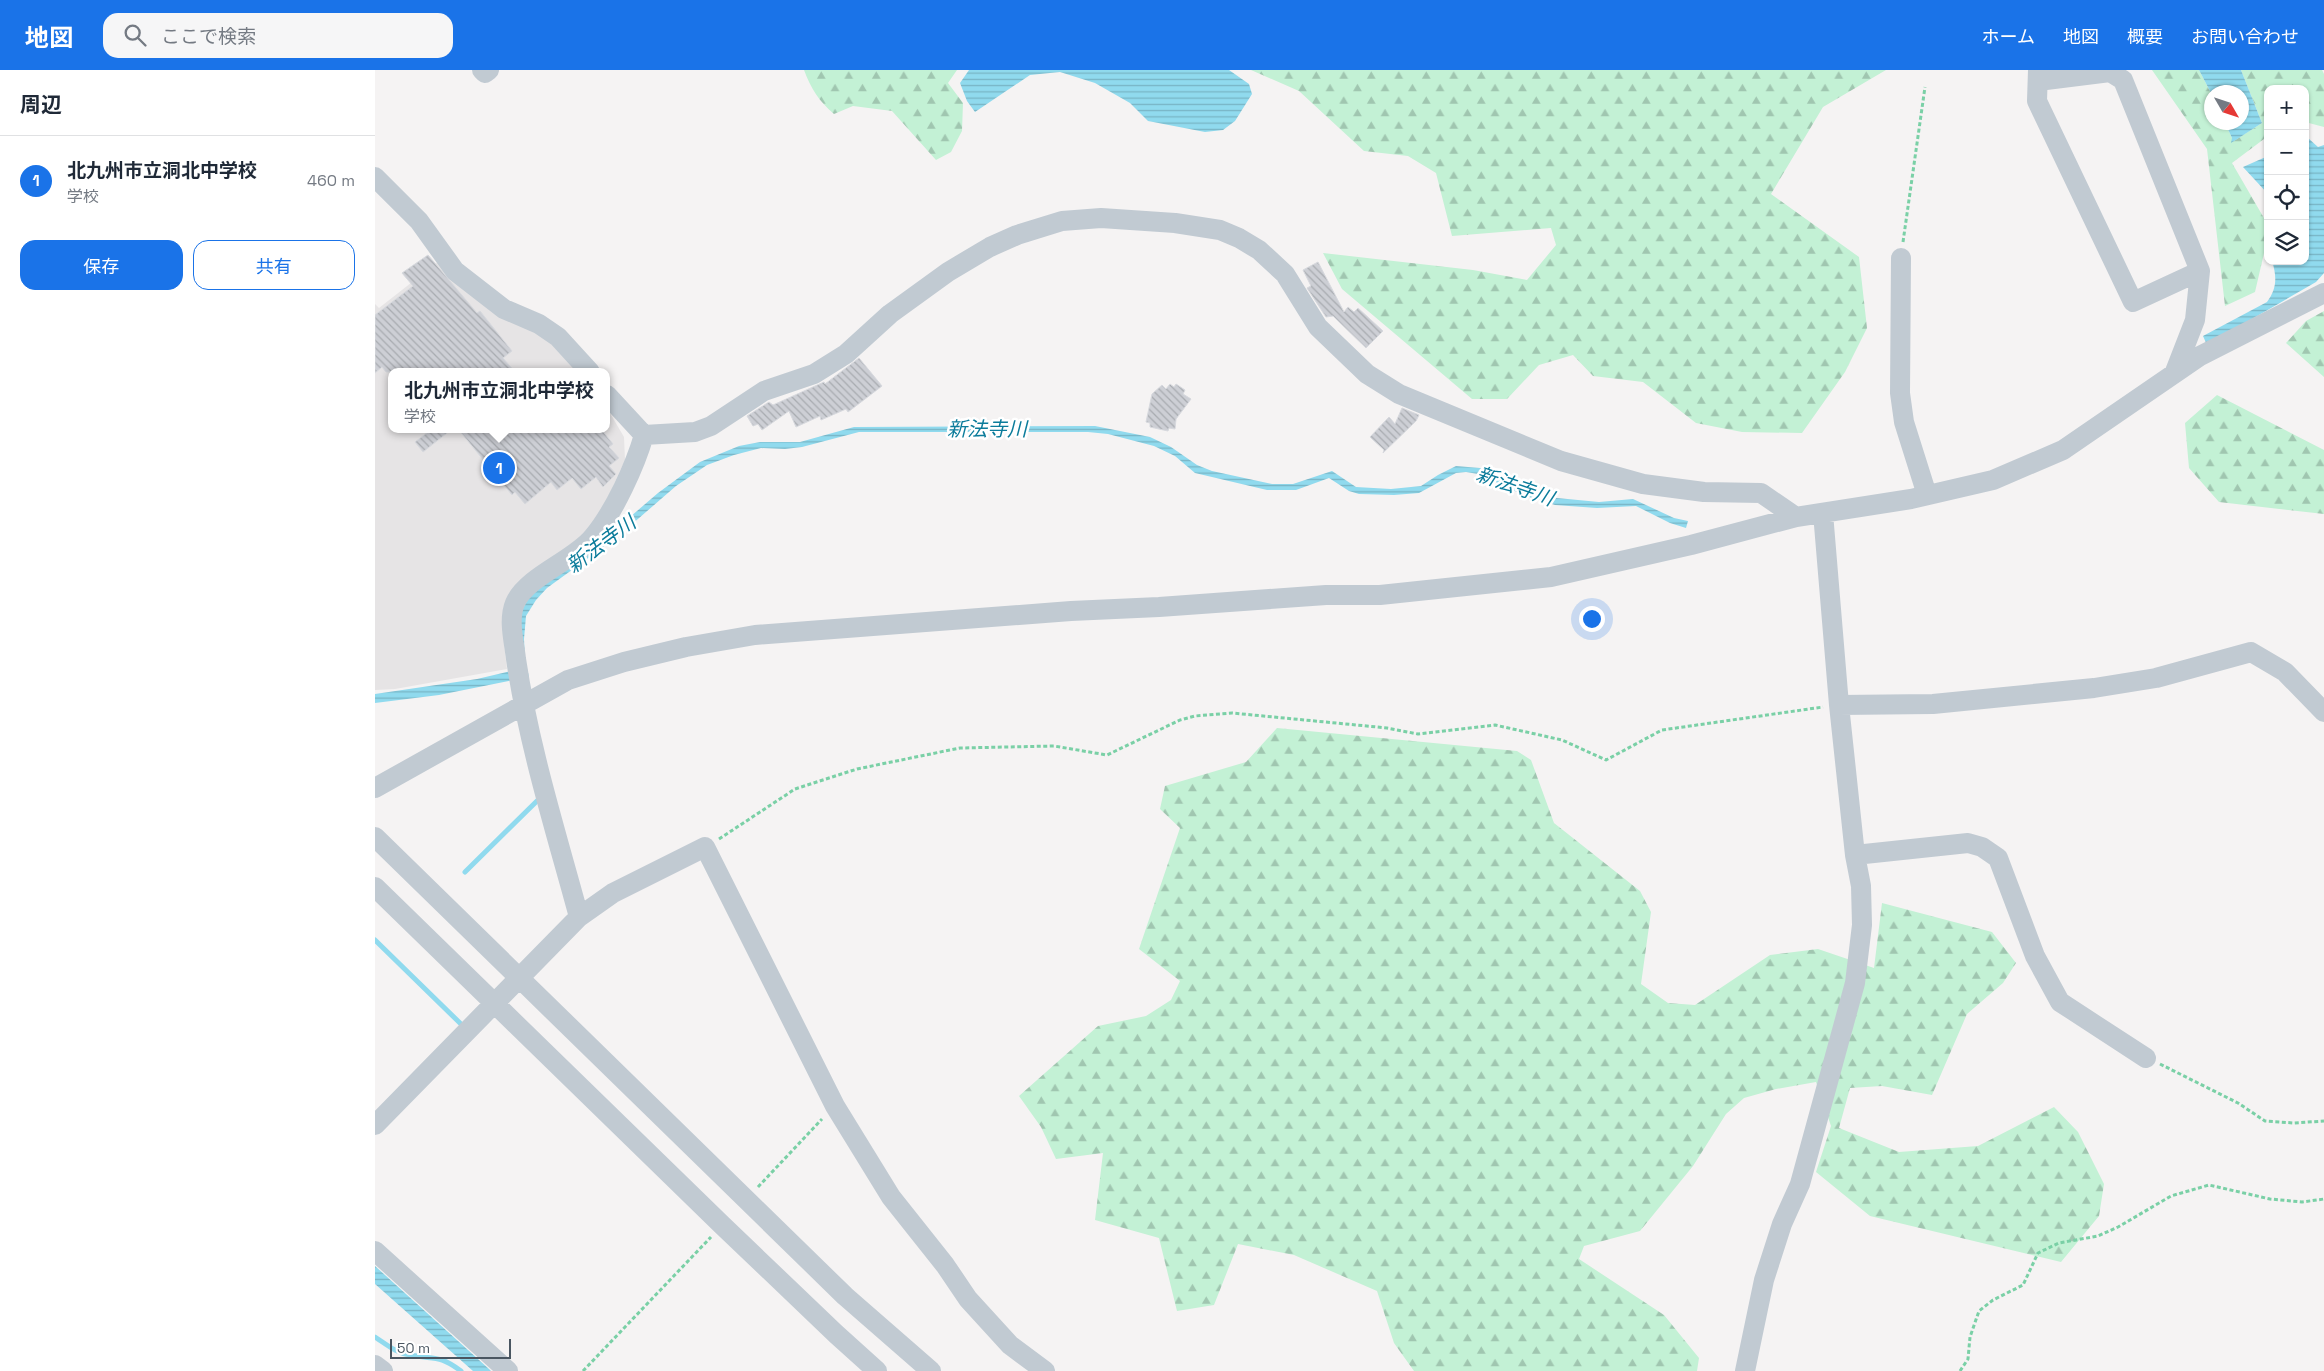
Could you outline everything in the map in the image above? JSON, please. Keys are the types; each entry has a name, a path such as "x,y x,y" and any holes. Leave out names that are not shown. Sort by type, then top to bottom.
{"street":[{"path":"481,70 485,73 489,70"},
{"path":"2174,374 2195,320 2200,271 2123,80 2110,72 2038,75 2037,101 2133,302 2200,271"},
{"path":"375,177 419,221 455,271 504,309 539,324 558,337 586,368"},
{"path":"644,435 695,432 711,426 764,391 814,374 846,354 890,314 948,272 990,247 1017,235 1062,221 1101,218 1166,222 1220,230 1239,238 1259,250 1285,274 1318,327 1367,374 1399,394 1561,461 1643,484 1704,492 1761,493 1796,517"},
{"path":"1901,258 1900,393 1905,422 1927,495"},
{"path":"375,788 568,680 624,662 686,647 755,636 1071,611 1159,607 1326,595 1381,595 1533,579 1618,562 1796,517 1927,495 1993,480 2063,450 2199,356 2324,293"},
{"path":"610,397 644,435"},
{"path":"579,918 523,706 511,623 515,602 533,582 593,538 623,487 637,458 644,435"},
{"path":"1745,1371 1764,1280 1782,1224 1800,1184 1855,983 1862,925 1861,886 1855,855 1839,705 1823,513"},
{"path":"1839,705 1933,704 2094,688 2156,678 2251,652 2285,672 2324,712"},
{"path":"375,837 845,1296 931,1371"},
{"path":"1855,855 1968,843 1982,847 1998,858 2035,956 2060,1002 2146,1058"},
{"path":"375,1125 496,1003 519,976 579,918 613,893 705,847 835,1106 891,1197 945,1265 968,1299 1011,1345 1045,1371"},
{"path":"375,887 496,1003 721,1225 877,1371"},
{"path":"375,1251 508,1371"},
{"path":"375,1365 383,1371"}],"path":[{"path":"1901,258 1925,87"},
{"path":"705,847 795,789 857,769 960,748 1054,746 1107,755 1180,720 1195,716 1232,714 1387,728 1418,734 1495,725 1563,740 1606,760 1662,730 1839,705"},
{"path":"2146,1058 2238,1103 2265,1121 2294,1123 2324,1121"},
{"path":"1960,1371 1969,1359 1970,1337 1979,1310 2023,1284 2038,1252 2059,1243 2098,1236 2118,1227 2171,1196 2209,1184 2270,1199 2302,1202 2324,1200"}],"shaded area":[{"path":"439,261 538,331 577,368 388,368 388,433 610,433 610,413 624,437 625,460 593,530 508,601 504,644 507,669 395,689 375,690 375,304 379,308"}],"green space":[{"path":"804,70 957,70 948,83 963,103 962,131 951,152 936,160 892,111 853,106 834,114 816,94"},
{"path":"1251,70 1886,70 1823,107 1771,194 1859,257 1867,328 1845,372 1802,433 1742,432 1696,423 1643,382 1593,376 1573,355 1539,365 1507,399 1472,399 1342,289 1323,253 1473,270 1527,280 1556,245 1551,228 1452,236 1436,173 1408,156 1364,151 1299,91"},
{"path":"2152,70 2199,70 2207,85 2204,85 2204,130 2228,130 2232,142 2262,123 2249,90 2249,85 2247,85 2241,70 2322,70 2324,74 2324,127 2309,123 2309,85 2264,85 2264,139 2232,163 2264,218 2264,253 2255,292 2225,306 2207,149"},
{"path":"2324,311 2324,377 2286,343 2306,321"},
{"path":"2217,395 2324,450 2324,514 2219,502 2189,468 2185,423"},
{"path":"1277,728 1517,751 1531,760 1554,823 1640,891 1651,912 1641,984 1668,1003 1695,1005 1770,955 1818,949 1874,968 1882,903 1992,932 2016,963 2003,983 1967,1014 1932,1095 1882,1086 1850,1088 1839,1128 1899,1152 1978,1146 2054,1107 2078,1132 2104,1184 2099,1216 2061,1262 1870,1216 1816,1172 1831,1126 1816,1082 1776,1089 1744,1098 1726,1114 1693,1166 1640,1231 1584,1246 1579,1259 1664,1315 1699,1358 1697,1371 1414,1371 1394,1343 1377,1291 1294,1255 1238,1244 1214,1305 1177,1311 1159,1238 1095,1220 1103,1153 1056,1159 1041,1127 1019,1096 1098,1026 1146,1016 1171,1000 1180,981 1139,949 1180,828 1160,809 1165,786 1246,762"}],"water":[{"path":"969,70 1229,70 1249,84 1252,94 1235,121 1223,130 1205,132 1148,121 1130,103 1095,83 1060,72 1030,75 975,112 967,101 960,83"},
{"path":"2199,70 2241,70 2247,85 2207,85"},
{"path":"2249,90 2262,123 2231,143 2232,138 2228,130 2249,130"},
{"path":"2309,139 2318,147 2324,145 2324,273 2316,282 2207,345 2203,336 2267,302 2273,292 2275,272 2273,265 2309,265"},
{"path":"2264,158 2264,190 2243,167"},
{"name":"新法寺川","path":"1095,426 1150,437 1171,447 1197,465 1212,471 1272,484 1293,484 1332,471 1356,487 1391,489 1421,486 1456,466 1480,468 1533,492 1557,498 1599,502 1633,499 1674,518 1688,521 1686,528 1670,523 1636,506 1597,508 1555,505 1526,496 1478,474 1466,472 1456,473 1419,493 1394,495 1359,494 1349,491 1329,478 1296,490 1267,490 1195,473 1175,456 1154,446 1108,434 1088,432 859,432 802,447 785,449 761,448 734,455 707,465 676,486 616,538 547,588 536,600 526,616 525,660 529,677 439,695 375,703 375,694 477,679 520,669 520,614 528,599 539,587 602,541 658,493 700,462 739,446 760,442 800,442 854,427"},
{"path":"375,1266 491,1371 473,1371 375,1284"}],"building":[{"path":"428,255 477,313 480,311 512,351 503,358 512,368 388,368 388,372 386,372 382,367 375,373 375,315 413,286 402,273"},
{"path":"1318,262 1344,312 1348,307 1354,312 1358,308 1383,331 1366,348 1333,316 1326,317 1307,288 1311,286 1303,270"},
{"path":"859,358 882,386 848,412 846,409 821,420 820,416 796,427 789,411 762,430 758,424 753,426 747,416 769,402 773,405 824,382 825,384"},
{"path":"1170,384 1174,387 1176,384 1185,390 1183,394 1191,399 1176,419 1175,429 1169,428 1168,431 1150,427 1150,423 1146,422 1152,394 1162,385 1166,389"},
{"path":"1402,408 1419,415 1416,421 1383,453 1384,450 1370,437 1389,417 1395,424"},
{"path":"427,433 447,433 423,452 415,442"},
{"path":"461,433 604,433 613,444 609,447 619,458 609,466 616,474 603,487 596,477 581,489 572,478 557,490 551,482 525,504 515,492 512,495"}],"waterway":[{"path":"465,872 540,798"},
{"path":"375,940 463,1026"},
{"path":"375,1337 400,1352 436,1358 447,1362 461,1371"}],"place":[{"name":"北九州市立洞北中学校","path":"499,468"}]}
